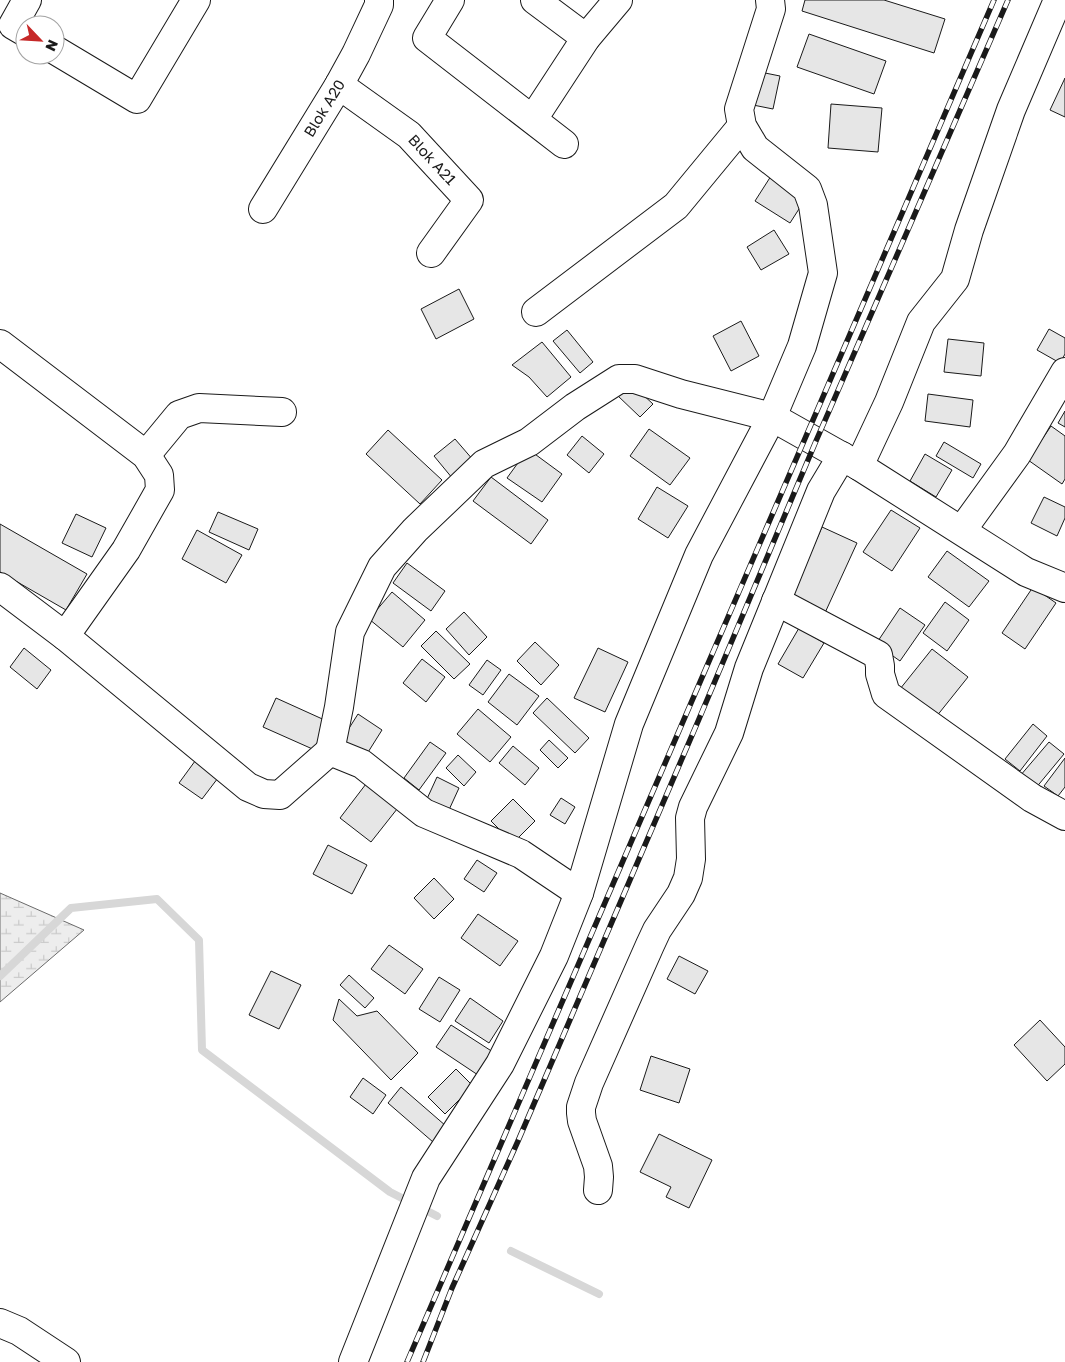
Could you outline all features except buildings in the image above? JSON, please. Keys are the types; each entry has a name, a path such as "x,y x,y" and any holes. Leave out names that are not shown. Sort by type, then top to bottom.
{"street":[{"path":"23,15 27,0"},
{"path":"65,56 137,99 196,0"},
{"path":"450,0 427,38 564,144"},
{"path":"536,0 586,38"},
{"path":"533,119 586,38 618,0"},
{"path":"353,1362 426,1178 500,1064 554,956 579,893 629,724 699,555 772,417 802,346 823,272 813,205 807,189 755,148 742,126 738,109 770,8 770,0"},
{"path":"598,1190 598,1166 582,1121 581,1107 589,1083 650,944 685,885 691,868 689,834 693,807 729,733 749,668 821,492 850,461 889,402 921,322 955,279 969,230 1011,110 1058,0"},
{"name":"Blok A20","path":"263,209 339,85 356,54 379,3"},
{"name":"Blok A21","path":"339,85 409,135 469,200 431,253"},
{"path":"536,312 676,206 742,126"},
{"path":"0,344 146,455 159,475 160,490 126,550 65,636"},
{"path":"962,530 1017,454 1065,372"},
{"path":"0,587 65,636 248,787 264,794 280,795 330,751 339,707 350,632 382,567 415,530 484,464 529,442 575,406 620,379 635,379 681,394 772,417 850,461 1026,572 1065,588"},
{"path":"146,455 179,415 199,408 282,412"},
{"path":"776,601 878,655 880,674 886,694 1032,798 1065,816"},
{"path":"330,751 362,764 424,813 521,854 579,893"},
{"path":"0,1323 19,1331 66,1362"}],"green space":[{"path":"0,893 84,930 0,1002"}],"waterway":[{"path":"0,976 71,908 157,899 199,940 202,1050 390,1192 437,1216"},
{"path":"511,1251 599,1294"}],"railway":[{"path":"407,1362 994,0"},
{"path":"423,1362 452,1288 518,1141 816,441 1008,0"}]}
